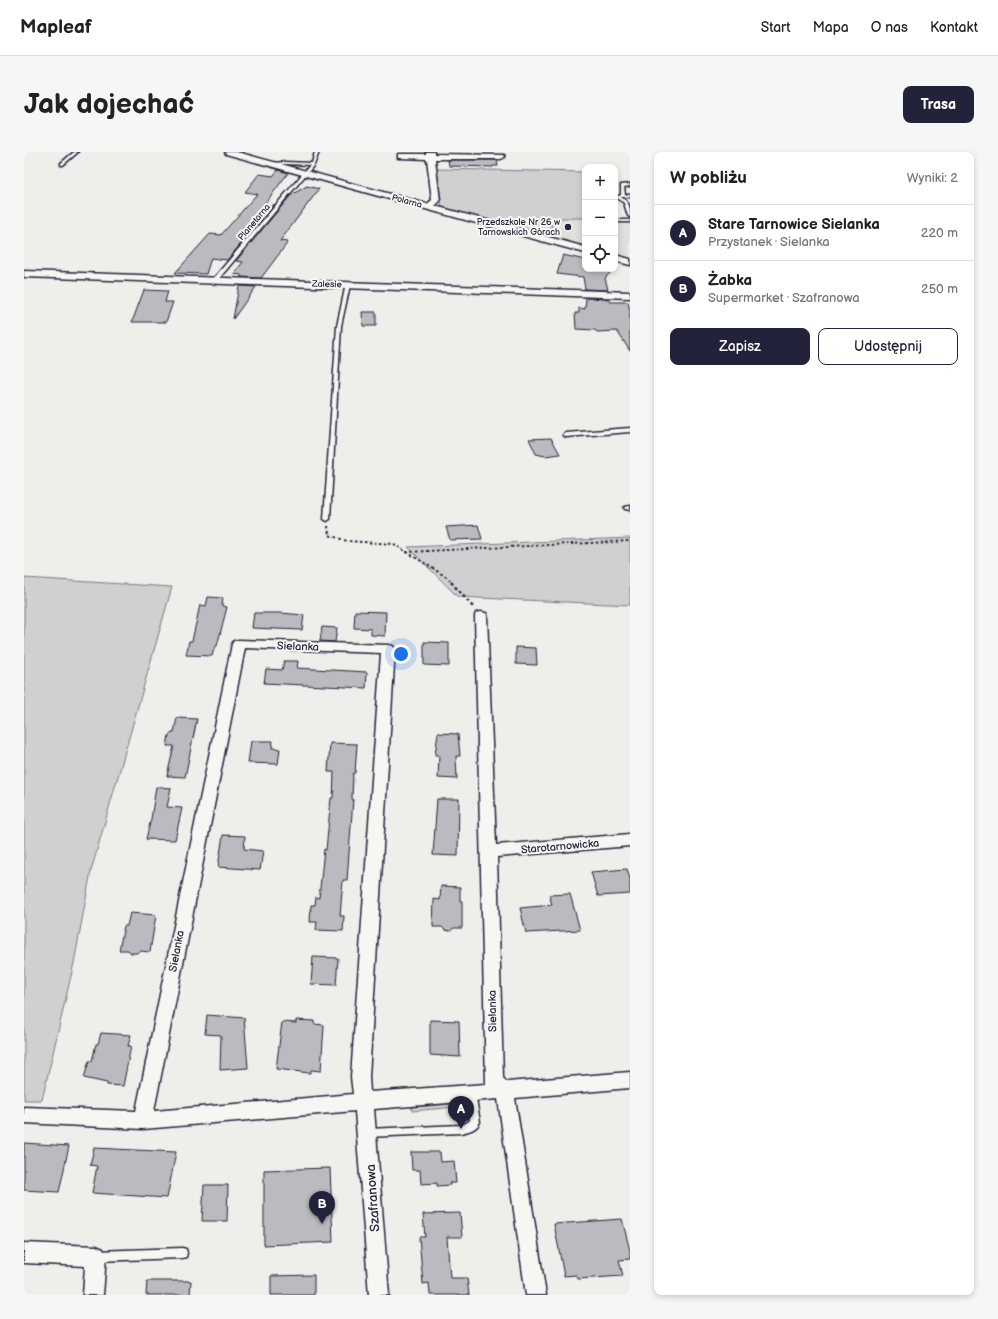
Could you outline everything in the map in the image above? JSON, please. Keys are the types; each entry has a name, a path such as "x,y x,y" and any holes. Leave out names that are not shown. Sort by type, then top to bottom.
{"street":[{"name":"Polarna","path":"229,152 582,249"},
{"path":"401,156 431,154 501,157"},
{"path":"429,208 436,201 431,154"},
{"path":"618,259 630,262"},
{"name":"Zalesie","path":"24,274 348,284 630,295"},
{"name":"Sielanka","path":"481,616 489,852 494,1081 503,1090 508,1102 536,1295"},
{"name":"Sielanka","path":"143,1120 191,877 240,644 388,649 360,1077 361,1092 364,1102"},
{"name":"Starotarnowicka","path":"489,852 630,840"},
{"path":"24,1115 143,1120 630,1080"},
{"name":"Szafranowa","path":"364,1102 379,1295"},
{"path":"24,1253 96,1256 93,1295"}],"lane":[{"path":"62,164 76,152"},
{"path":"273,164 313,164 317,152"},
{"name":"Planetarna","path":"215,280 313,164"},
{"path":"623,196 622,186 630,185"},
{"path":"630,196 618,198 626,202 630,216"},
{"path":"618,221 630,221"},
{"path":"327,519 339,326 348,284"},
{"path":"566,435 630,430"},
{"path":"367,1133 461,1129 469,1127 474,1122 470,1093"},
{"path":"96,1256 182,1253"}],"path":[{"path":"327,519 329,535 347,541 394,544 448,578 481,616"},
{"path":"406,552 630,541"}],"shaded area":[{"path":"437,169 582,172 582,218 552,218 551,237 442,209"},
{"name":"Przedszkole Nr 26 w Tarnowskich Górach","path":"552,218 582,218 582,245 551,237"},
{"path":"618,219 630,219 630,257 618,255"},
{"path":"630,538 630,605 458,597 408,547"},
{"path":"24,578 172,587 91,871 74,963 42,1100 24,1100"},
{"path":"451,1104 462,1109 465,1116 458,1118 456,1107 412,1111 411,1107"}],"building":[{"path":"448,160 497,160 498,166 449,166"},
{"path":"278,170 288,173 258,213 275,204 227,260 211,258 206,274 175,273 210,234 221,235 257,194 245,192 259,174 273,176"},
{"path":"307,186 319,189 280,241 288,242 261,278 241,277 241,275 234,274 243,262 236,261 291,195"},
{"path":"563,255 582,259 582,272 611,272 605,278 608,290 585,289 583,277 557,274"},
{"path":"239,286 256,287 233,319"},
{"path":"144,290 168,291 165,302 173,302 166,322 132,322"},
{"path":"586,298 610,299 610,302 628,302 630,311 630,351 617,331 597,332 595,330 576,329 575,313 579,313 579,308 585,309"},
{"path":"362,312 376,312 376,326 363,326"},
{"path":"551,438 560,454 545,456 536,454 529,439"},
{"path":"478,525 482,539 450,540 446,527"},
{"path":"208,597 223,598 222,606 227,607 217,646 215,646 212,656 186,655 189,641 192,641 200,605 206,606"},
{"path":"355,611 386,612 385,636 371,635 371,629 354,628"},
{"path":"254,613 304,615 302,630 252,628"},
{"path":"322,627 337,628 335,642 320,641"},
{"path":"424,642 449,643 449,666 424,665"},
{"path":"516,647 536,648 537,665 516,664"},
{"path":"284,661 298,661 297,668 367,672 366,688 264,683 266,669 282,670"},
{"path":"177,718 197,719 185,777 167,776 174,746 167,746 169,735 174,732"},
{"path":"438,733 458,734 460,756 456,756 457,779 438,778 439,755 435,755"},
{"path":"251,741 273,741 272,748 280,749 278,764 248,763"},
{"path":"330,743 357,744 355,773 353,773 353,799 347,880 343,880 340,916 344,916 343,931 316,930 317,922 310,922 311,905 315,905 316,897 319,898 324,849 326,850 331,798 333,798 334,772 328,772"},
{"path":"156,787 171,788 167,807 182,808 175,840 146,839"},
{"path":"437,799 459,799 458,856 433,855"},
{"path":"223,835 245,836 244,849 263,851 260,870 218,867"},
{"path":"627,869 630,879 630,894 598,896 591,872"},
{"path":"441,886 460,887 460,901 462,901 462,928 454,928 450,931 445,930 442,927 433,927 434,899 440,900"},
{"path":"570,894 580,930 526,933 520,908 552,905 549,895"},
{"path":"130,913 156,915 150,952 140,951 137,953 131,953 128,950 119,950 124,926 127,926"},
{"path":"313,957 338,958 336,985 311,984"},
{"path":"207,1015 244,1018 248,1068 220,1070 221,1035 205,1034"},
{"path":"296,1020 314,1021 314,1024 324,1025 321,1071 311,1070 310,1073 276,1069 282,1022 296,1023"},
{"path":"430,1020 459,1021 460,1057 430,1055"},
{"path":"101,1033 131,1035 128,1046 131,1046 123,1086 107,1085 107,1083 84,1078 89,1061 92,1061 96,1044 98,1044"},
{"path":"24,1143 69,1146 59,1192 24,1190"},
{"path":"94,1148 176,1152 167,1198 92,1193 97,1166 90,1165"},
{"path":"411,1152 440,1152 441,1162 454,1161 456,1183 437,1186 437,1183 421,1184 420,1170 412,1170"},
{"path":"330,1168 333,1242 264,1245 264,1170"},
{"path":"204,1185 228,1185 227,1221 202,1221"},
{"path":"460,1213 462,1237 447,1237 450,1278 467,1278 469,1295 430,1295 429,1283 423,1284 419,1237 425,1237 423,1214"},
{"path":"622,1219 630,1251 630,1259 619,1260 623,1276 578,1279 576,1275 564,1276 554,1224"},
{"path":"314,1275 314,1295 271,1295 271,1276"},
{"path":"147,1281 191,1281 190,1295 146,1295"}],"place":[{"name":"Przedszkole Nr 26 w Tarnowskich Górach","path":"568,227"},
{"name":"Stare Tarnowice Sielanka","path":"461,1129"},
{"name":"Żabka","path":"322,1224"}]}
